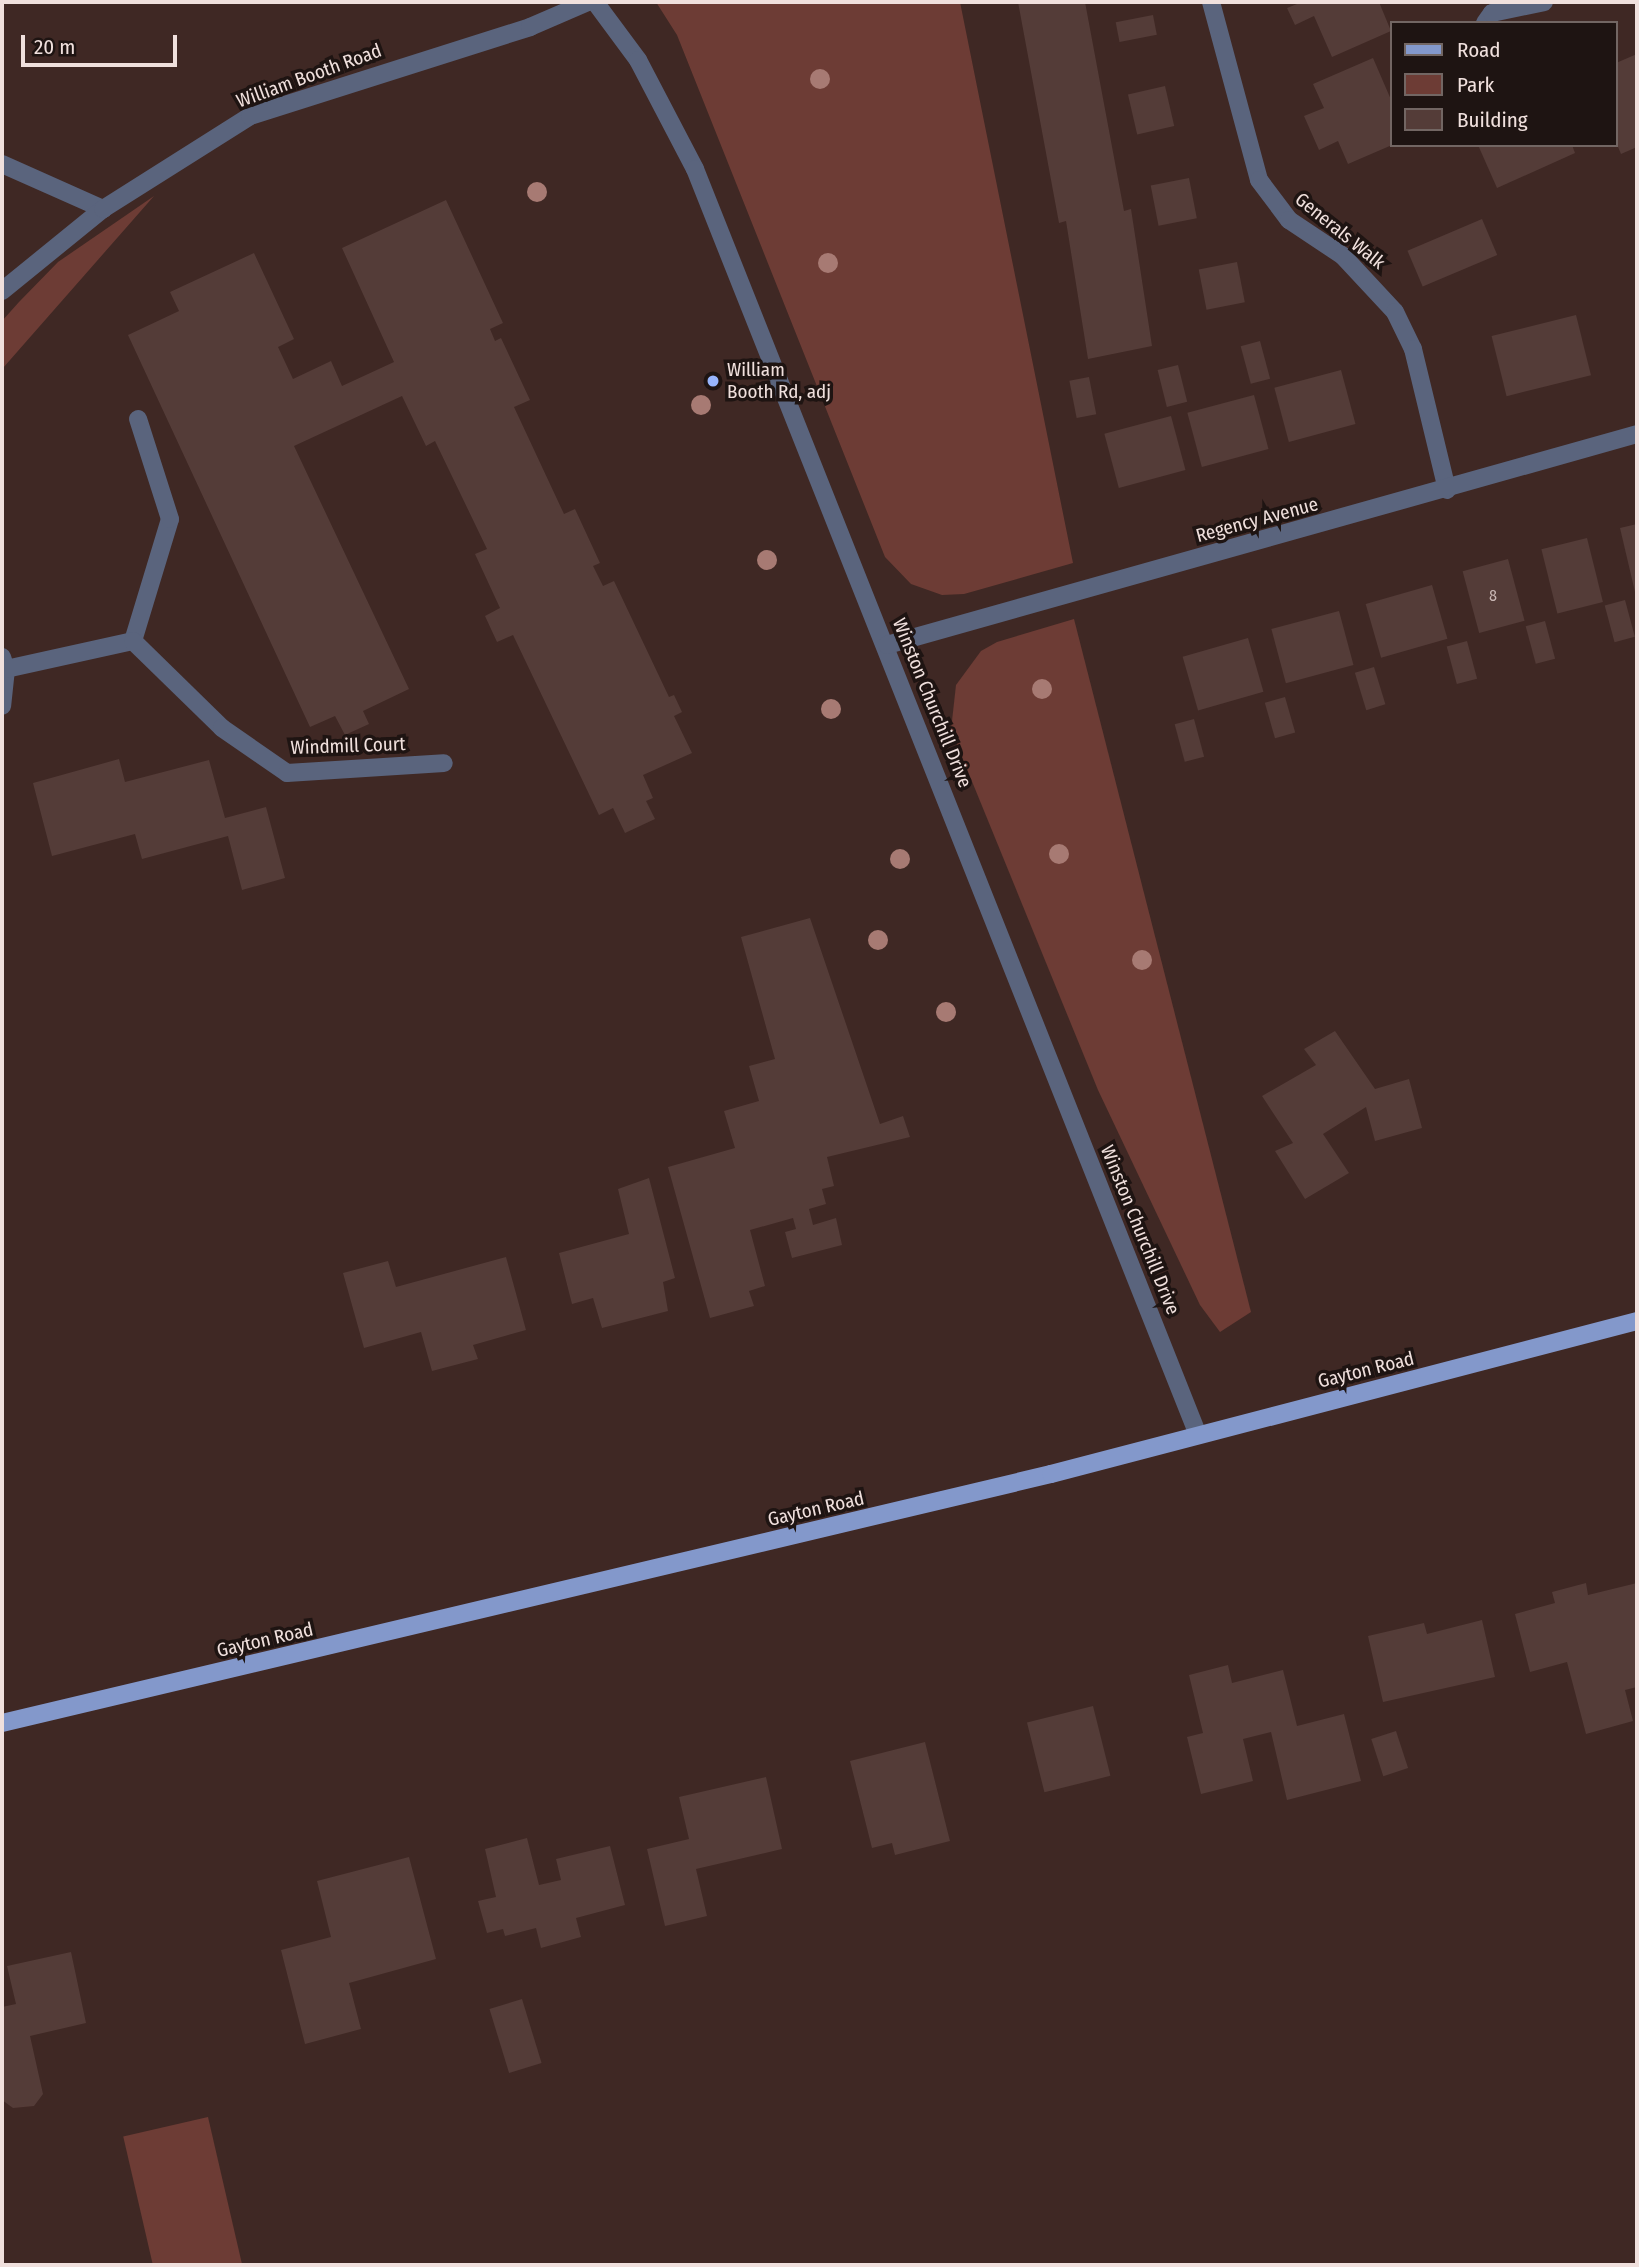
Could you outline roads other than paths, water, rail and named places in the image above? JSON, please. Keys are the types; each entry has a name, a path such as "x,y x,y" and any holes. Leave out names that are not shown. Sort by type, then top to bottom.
{"main road":[{"name":"Gayton Road","path":"2,1723 1051,1474 1637,1321"}],"street":[{"name":"William Booth Road","path":"2,291 103,209 250,116 530,27 588,2"},
{"name":"Winston Churchill Drive","path":"595,2 639,60 695,169 887,645 1198,1435"},
{"name":"Generals Walk","path":"1211,2 1259,180 1289,220 1343,256 1395,312 1413,349 1447,490"},
{"path":"1486,21 1492,13 1544,2"},
{"path":"2,164 103,209"},
{"path":"2,706 4,663 133,641 170,519 138,419"},
{"name":"Regency Avenue","path":"887,645 1447,490 1637,434"},
{"name":"Windmill Court","path":"133,641 222,728 287,773 444,763"}],"place":[{"name":"William Booth Rd, adj","path":"713,381"}]}
